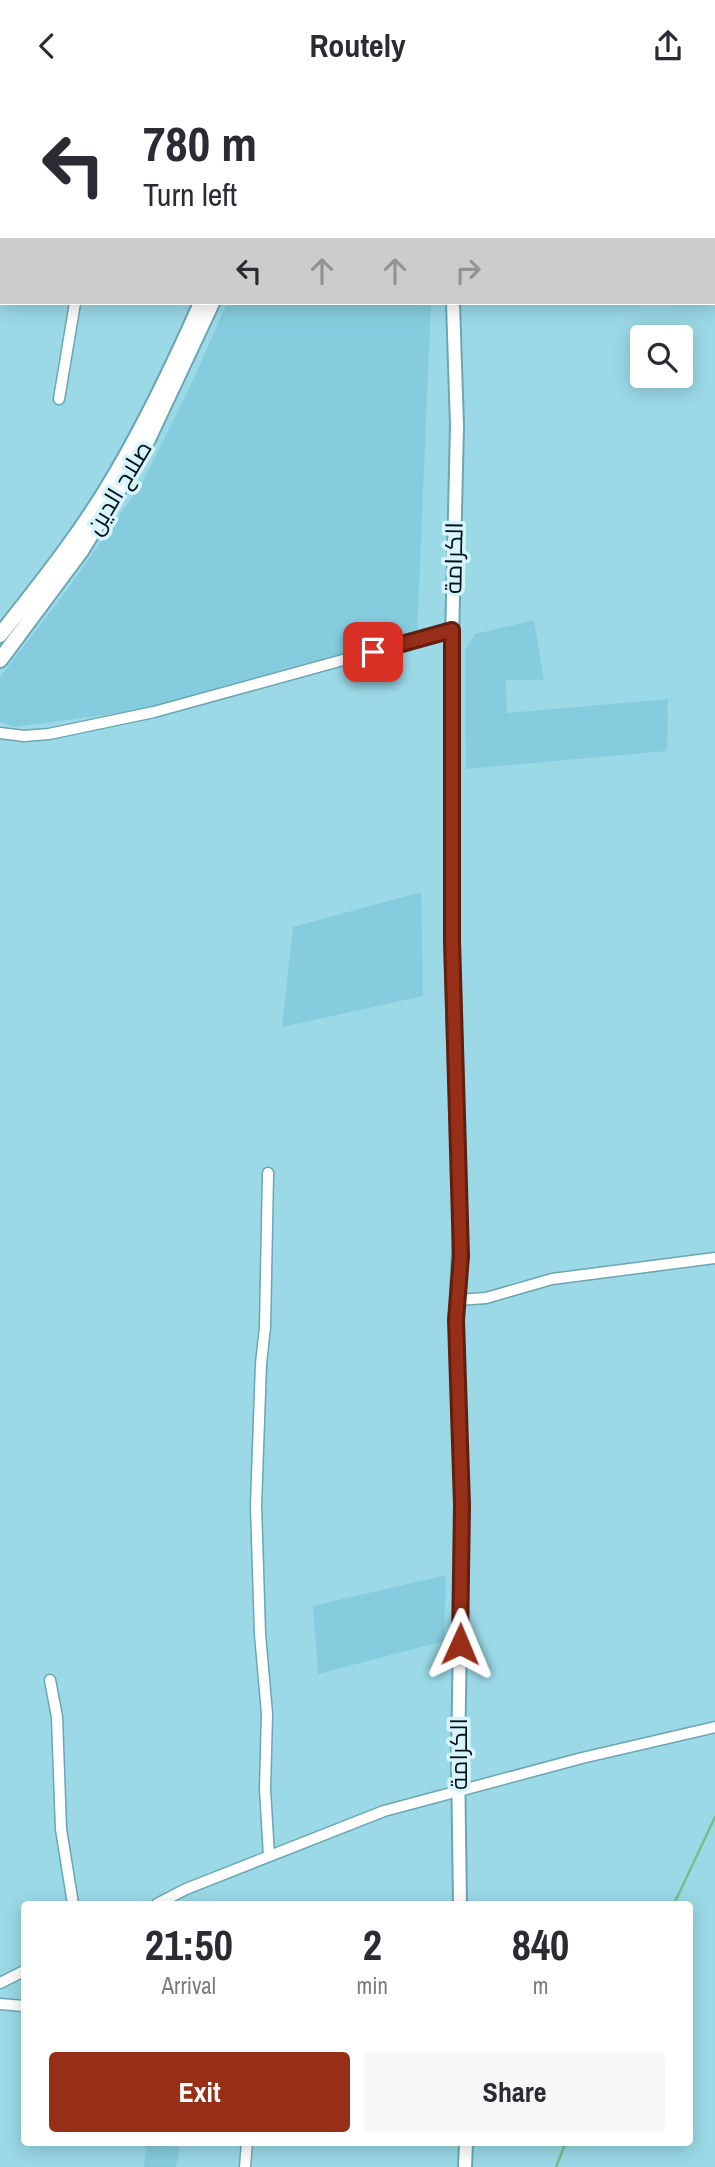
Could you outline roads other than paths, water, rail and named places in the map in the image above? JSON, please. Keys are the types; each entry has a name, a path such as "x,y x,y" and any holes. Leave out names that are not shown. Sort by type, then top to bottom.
{"highway":[{"name":"صلاح الدين","path":"0,635 60,559 114,477 157,400 200,305"},
{"name":"صلاح الدين","path":"0,660 81,551 142,452 211,305"}],"main road":[{"name":"الكرامة","path":"453,305 457,426 452,630 452,940 461,1256 457,1300 462,1524 460,1901"},
{"path":"465,2167 466,2146"}],"street":[{"path":"59,398 75,305"},
{"path":"0,733 24,736 48,734 154,712 452,630"},
{"path":"268,1173 265,1327 261,1364 256,1506 260,1634 267,1714 265,1789 270,1856"},
{"path":"457,1300 486,1299 552,1279 715,1258"},
{"path":"50,1680 57,1717 61,1829 73,1901"},
{"path":"163,1901 186,1889 384,1811 715,1727"},
{"path":"0,1983 21,1972"},
{"path":"0,2004 21,2006"},
{"path":"245,2167 247,2146"}],"waterway":[{"path":"675,1901 715,1817"},
{"path":"556,2167 564,2146"}]}
